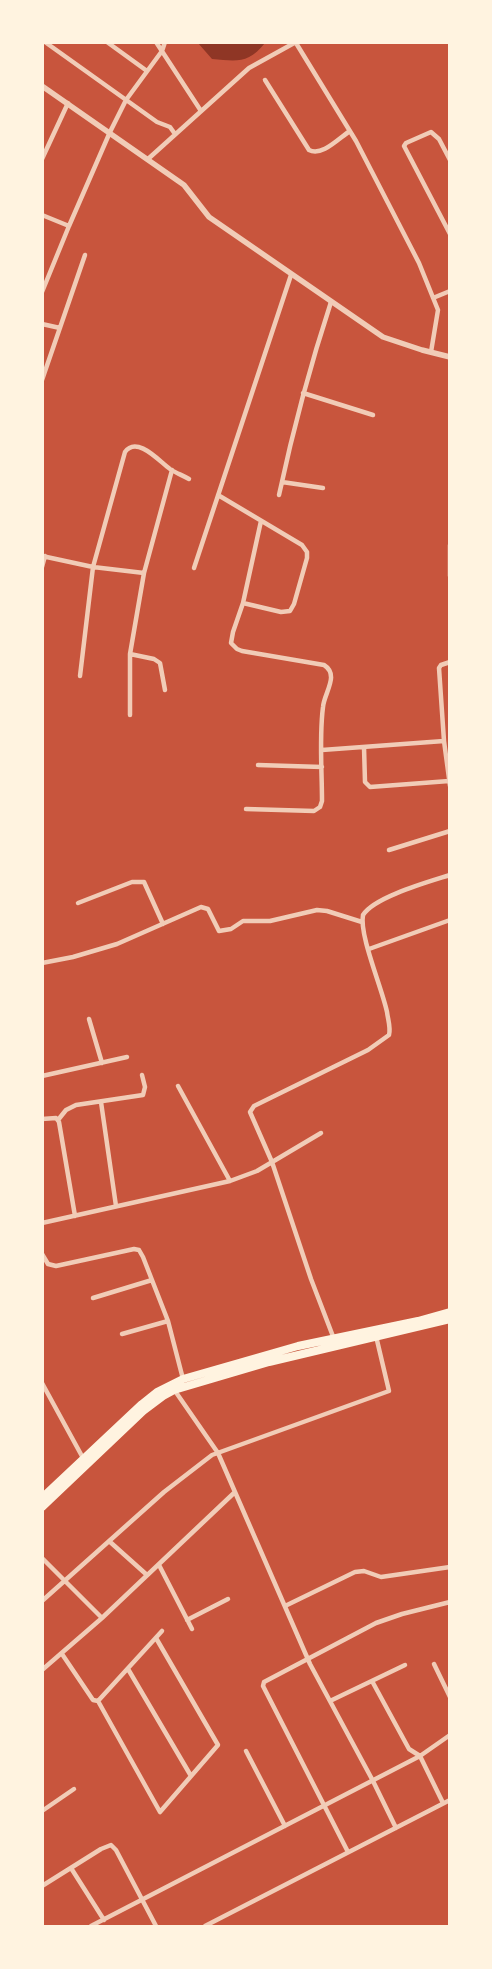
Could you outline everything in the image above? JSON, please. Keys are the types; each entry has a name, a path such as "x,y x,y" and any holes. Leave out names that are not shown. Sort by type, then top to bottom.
{"highway":[{"path":"42,1498 83,1458 157,1392 450,1312"},
{"path":"42,1507 143,1411 183,1379 298,1346 376,1336 450,1319"}],"street":[{"path":"45,42 157,122 170,127 175,134"},
{"path":"107,42 147,71"},
{"path":"156,42 201,111"},
{"path":"42,292 68,226 110,132 126,100 162,51 165,42"},
{"path":"148,159 249,68 296,42 350,131 419,263 438,310 431,352"},
{"path":"265,80 309,150 316,153 350,131"},
{"path":"42,86 184,185 209,218 383,337 450,357"},
{"path":"42,158 68,103"},
{"path":"450,160 439,139 431,132 406,143 404,146 450,234"},
{"path":"42,215 68,226"},
{"path":"42,380 85,255"},
{"path":"194,568 290,275"},
{"path":"433,298 450,291"},
{"path":"280,495 303,393 331,302"},
{"path":"42,324 60,328"},
{"path":"303,393 373,415"},
{"path":"80,676 93,567 128,448 134,446 150,452 172,470 188,478"},
{"path":"130,715 130,654 144,573 172,470"},
{"path":"282,482 323,488"},
{"path":"218,496 302,545 307,552 294,604 290,611 285,612 243,603"},
{"path":"246,809 318,810 322,801 323,707 332,680 329,669 324,665 237,649 231,643 243,603 261,521"},
{"path":"450,545 450,576"},
{"path":"42,567 44,556 93,567 144,573"},
{"path":"130,654 154,659 160,663 165,690"},
{"path":"450,662 441,664 439,668 444,741 450,786"},
{"path":"322,750 444,741"},
{"path":"364,747 365,782 370,788 449,781"},
{"path":"258,765 322,767"},
{"path":"389,850 450,831"},
{"path":"335,1342 311,1279 272,1162 251,1116 251,1109 368,1050 388,1035 390,1025 368,948 362,922 363,915 371,906 412,888 450,875"},
{"path":"78,903 132,882 144,882 163,924"},
{"path":"42,963 97,951 117,944 201,907 208,909 219,931 231,929 243,921 270,921 317,910 327,911 362,922"},
{"path":"368,948 450,920"},
{"path":"89,1019 102,1063"},
{"path":"42,1076 127,1057"},
{"path":"58,1120 69,1108 143,1095 145,1087 142,1075"},
{"path":"178,1086 230,1180"},
{"path":"102,1102 116,1206"},
{"path":"42,1119 52,1118 58,1120"},
{"path":"58,1120 75,1216"},
{"path":"42,1223 230,1180 257,1170 321,1133"},
{"path":"42,1254 48,1264 56,1266 137,1249 143,1256 168,1321 183,1379"},
{"path":"93,1298 152,1280"},
{"path":"122,1334 168,1321"},
{"path":"42,1601 164,1492 212,1455 389,1391 376,1336"},
{"path":"42,1383 83,1458"},
{"path":"172,1388 218,1453 309,1660 396,1828"},
{"path":"42,1670 102,1618 235,1492"},
{"path":"108,1541 147,1575"},
{"path":"42,1558 102,1618"},
{"path":"159,1564 192,1629"},
{"path":"285,1606 355,1572 364,1571 381,1577 450,1567"},
{"path":"188,1620 228,1598"},
{"path":"348,1852 263,1686 264,1682 309,1660 376,1623 402,1614 450,1602"},
{"path":"98,1701 162,1631"},
{"path":"62,1654 93,1700 98,1701 160,1812 218,1745 156,1638"},
{"path":"434,1664 450,1697"},
{"path":"330,1702 406,1665"},
{"path":"128,1669 191,1776"},
{"path":"372,1681 408,1749 420,1756 443,1803"},
{"path":"91,1926 420,1756 450,1735"},
{"path":"246,1751 285,1826"},
{"path":"42,1811 74,1789"},
{"path":"205,1926 450,1800"},
{"path":"42,1886 101,1849 111,1845 116,1850 156,1926"},
{"path":"71,1868 104,1920"}],"shaded area":[{"path":"198,43 265,43 253,55 242,60 235,60 212,59"}]}
